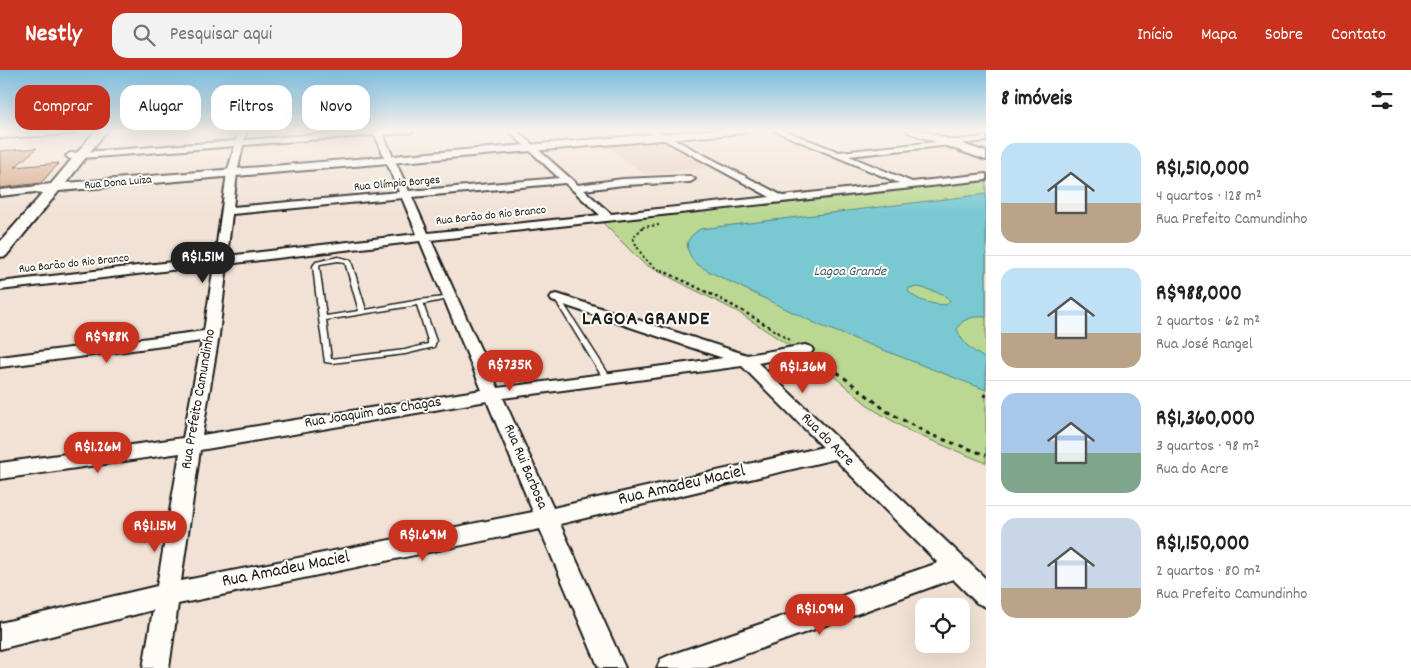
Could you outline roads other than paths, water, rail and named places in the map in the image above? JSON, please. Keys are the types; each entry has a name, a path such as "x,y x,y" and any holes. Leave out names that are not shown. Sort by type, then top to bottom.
{"street":[{"path":"0,235 70,158"},
{"path":"0,252 55,188 75,158"},
{"name":"Rua Prefeito Camundinho","path":"156,668 191,444 211,335 232,173 236,158"},
{"name":"Rua Dona Luiza","path":"0,193 415,158"},
{"path":"542,158 608,217"},
{"path":"703,158 782,199"},
{"path":"844,158 911,185"},
{"name":"Rua Rui Barbosa","path":"390,160 612,668"},
{"name":"Rua Barão do Rio Branco","path":"0,286 425,237 986,177"},
{"path":"576,188 630,182 690,179"},
{"name":"Rua Olímpio Borges","path":"228,211 567,180"},
{"name":"Rua do Acre","path":"557,298 746,360 986,595"},
{"path":"0,362 211,335"},
{"name":"Rua Joaquim das Chagas","path":"0,471 191,444 493,394 746,360 805,350"},
{"name":"Rua Amadeu Maciel","path":"0,636 168,595 547,518 837,451"},
{"path":"670,668 957,567"}],"lane":[{"path":"363,312 348,261 338,259 323,261 316,266 328,360 405,352 432,345 419,302"},
{"path":"322,319 451,297"},
{"path":"557,298 607,378"}],"water":[{"name":"Lagoa Grande","path":"986,194 986,317 965,320 957,329 965,343 986,359 986,390 819,325 710,272 695,263 687,244 688,240 700,229","holes":["919,287 943,294 950,301 946,305 921,300 908,291 909,288"]}],"district":[{"name":"LAGOA GRANDE","path":"646,320"}]}
